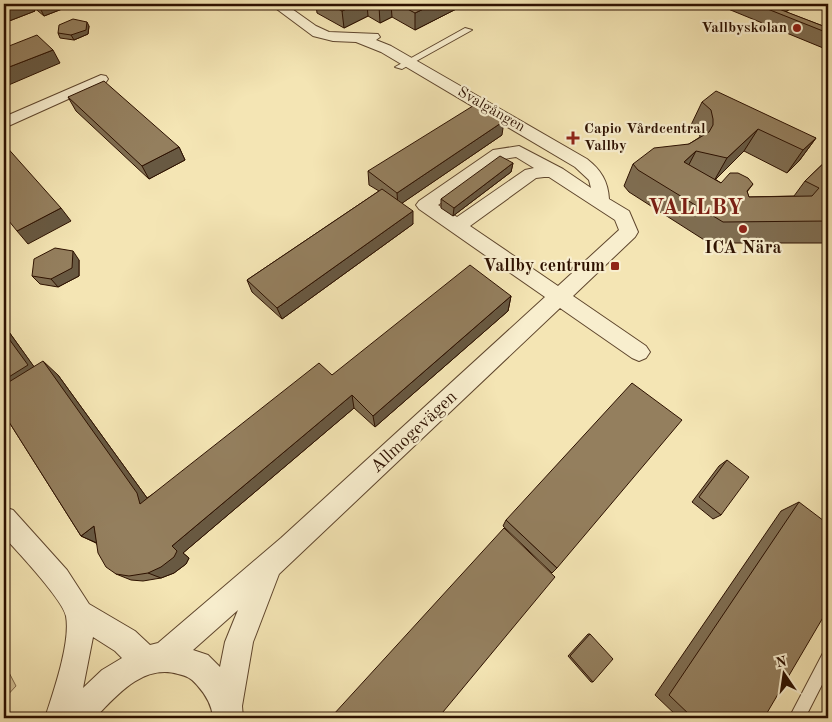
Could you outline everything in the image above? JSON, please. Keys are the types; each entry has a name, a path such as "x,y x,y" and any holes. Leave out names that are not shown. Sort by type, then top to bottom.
{"street":[{"name":"Svalgången","path":"276,4 290,11 312,29 325,35 359,39 386,49 403,65 581,163 595,174 600,184 600,201"},
{"name":"Svalgången","path":"359,39 377,36"},
{"path":"4,123 100,79"},
{"path":"600,201 519,151 499,154 425,205 639,352"},
{"path":"457,226 531,174 544,171 557,173"},
{"name":"Allmogevägen","path":"75,718 112,680 155,658 269,566 629,232 623,216 600,201"},
{"path":"4,518 29,545 71,598 79,614 78,644 66,705 60,718"},
{"name":"Allmogevägen","path":"227,712 239,642 269,566"},
{"path":"79,614 155,658 198,665 214,682 227,712"}],"lane":[{"path":"403,65 468,30"},
{"path":"797,718 828,658"}],"shaded area":[{"path":"4,663 16,686 4,699"}],"building":[{"path":"329,4 357,4 342,11"},
{"path":"398,4 434,4 415,13"},
{"path":"755,4 786,4 779,9 823,26 828,22 828,33"},
{"path":"73,19 87,22 86,30 71,35 58,33 59,25"},
{"path":"37,35 53,50 4,69 4,48"},
{"path":"104,81 179,147 142,166 68,97"},
{"path":"716,91 816,138 803,150 758,129 727,158 696,151 684,162 721,183 730,173 738,173 748,178 753,184 747,191 749,197 812,196 819,188 805,181 828,159 828,221 723,222 638,170 633,164 654,148 689,144 709,132 713,125 711,110 702,102"},
{"path":"476,104 504,121 397,193 368,171"},
{"path":"4,144 61,208 17,231 4,215"},
{"path":"500,156 513,163 454,208 441,199"},
{"path":"382,189 413,211 277,308 247,280"},
{"path":"55,248 73,251 72,268 51,279 32,276 34,259"},
{"path":"470,265 511,296 373,416 352,395 172,546 177,551 174,557 161,567 148,573 129,576 116,574 106,567 98,553 94,526 81,536 4,414 4,385 43,361 137,493 140,504 319,363 332,375"},
{"path":"4,332 28,365 4,380"},
{"path":"632,383 682,420 557,568 506,520"},
{"path":"727,460 749,477 721,515 699,497"},
{"path":"799,502 828,524 828,609 764,718 693,718 669,695"},
{"path":"504,528 555,577 438,718 335,718 333,715"},
{"path":"590,634 613,659 593,682 570,656"}],"place":[{"name":"Vallbyskolan","path":"797,28"},
{"name":"Capio Vårdcentral Vallby","path":"573,138"},
{"name":"ICA Nära","path":"743,229"},
{"name":"Vallby centrum","path":"615,266"}],"district":[{"name":"VALLBY","path":"696,208"}]}
